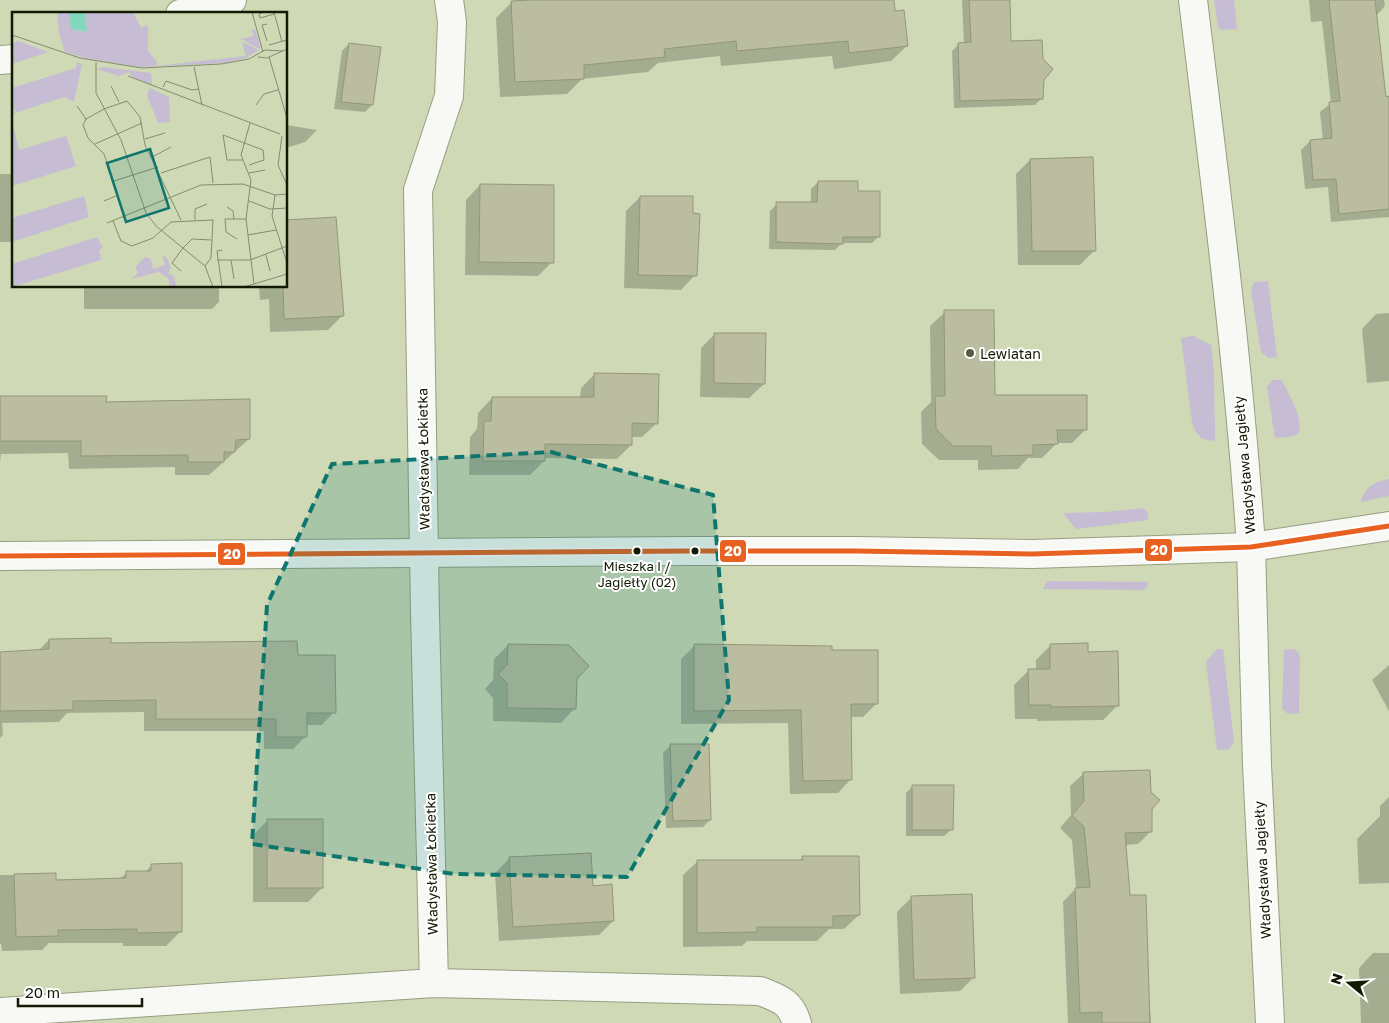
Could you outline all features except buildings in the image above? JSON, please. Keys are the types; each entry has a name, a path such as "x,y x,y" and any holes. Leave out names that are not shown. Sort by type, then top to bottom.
{"street":[{"path":"193,7 232,0"},
{"name":"Władysława Łokietka","path":"434,983 418,190 449,96 452,22 449,0"},
{"name":"Władysława Jagiełły","path":"1193,0 1244,453 1251,547 1256,756 1270,1023"},
{"path":"0,556 709,551 1032,554 1251,547 1389,526"},
{"path":"0,1012 434,983 760,991 784,1000 795,1015 797,1023"}],"highlighted area":[{"path":"551,452 713,495 729,700 627,877 454,874 252,844 267,605 332,464"}],"shaded area":[{"path":"1214,0 1234,0 1237,29 1221,30 1218,27"},
{"path":"1268,281 1277,357 1269,358 1261,352 1251,291 1254,282"},
{"path":"1193,336 1211,345 1214,372 1215,441 1202,439 1194,429 1192,422 1181,338"},
{"path":"1272,380 1282,380 1295,406 1300,426 1299,433 1294,436 1275,438 1267,387"},
{"path":"1389,479 1389,496 1361,502 1362,497 1370,486"},
{"path":"1143,508 1148,513 1148,520 1076,529 1063,513 1105,512"},
{"path":"1047,581 1148,582 1147,587 1143,590 1043,589"},
{"path":"1218,649 1223,649 1234,742 1229,749 1217,750 1206,662"},
{"path":"1294,649 1300,657 1299,713 1288,714 1282,708 1284,650"}],"transit line":[{"name":"20","path":"0,556 690,551 1032,554 1251,547 1389,526"}],"place":[{"name":"Lewiatan","path":"970,353"},
{"name":"Mieszka I / Jagiełły (02)","path":"637,551"}]}
